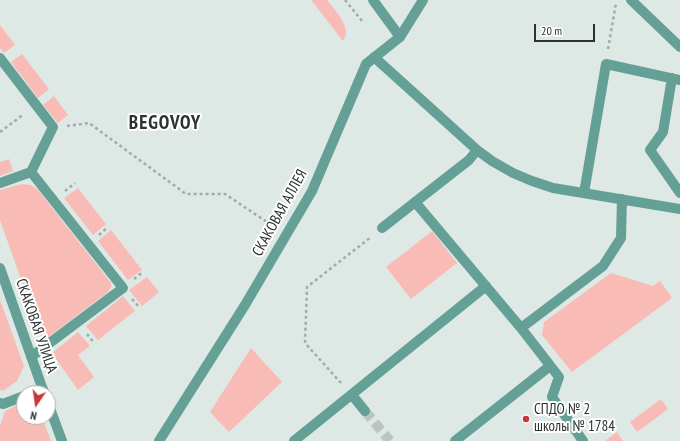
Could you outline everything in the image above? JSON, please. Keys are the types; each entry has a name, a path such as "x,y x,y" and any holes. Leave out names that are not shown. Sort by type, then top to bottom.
{"street":[{"path":"373,0 400,37"},
{"name":"СКАКОВАЯ АЛЛЕЯ","path":"159,441 240,311 312,191 366,64 400,37 422,0"},
{"path":"631,0 680,47"},
{"path":"374,57 477,150 513,173 553,188 680,209"},
{"path":"0,58 53,127 32,172 0,183"},
{"path":"584,193 606,64 676,79 663,132 650,150 680,193"},
{"path":"382,228 469,160 477,150"},
{"path":"31,357 123,288 32,172"},
{"path":"521,328 603,266 620,238 622,199"},
{"path":"415,202 521,328 559,377 552,397 583,441"},
{"name":"СКАКОВАЯ УЛИЦА","path":"0,268 41,385"},
{"path":"294,441 486,286"},
{"path":"455,441 550,366"},
{"path":"352,395 365,411"},
{"path":"0,403 3,404 16,399"},
{"path":"56,425 62,441"}],"path":[{"path":"345,0 362,21"},
{"path":"606,64 616,0"},
{"path":"53,127 89,123 186,194 225,194 270,224"},
{"path":"352,395 305,343 307,287 382,228"}],"shaded area":[{"path":"311,0 327,0 342,19 346,31 346,36 343,41"},
{"path":"0,25 15,45 4,53 0,48"},
{"path":"22,54 49,89 38,98 11,62"},
{"path":"54,96 68,115 58,123 43,105"},
{"path":"9,159 13,171 0,176 0,162"},
{"path":"22,184 31,185 38,190 111,283 108,292 47,338 41,336 0,220 0,190"},
{"path":"78,188 106,224 93,235 64,198"},
{"path":"111,230 142,270 128,280 98,241"},
{"path":"432,231 457,263 411,299 386,267"},
{"path":"611,273 653,286 660,281 672,298 572,372 542,335 544,322"},
{"path":"147,277 159,292 142,306 129,290"},
{"path":"123,296 135,311 98,340 86,326"},
{"path":"0,300 24,366 17,381 3,391 0,390"},
{"path":"78,332 90,346 78,355 94,377 78,390 52,353"},
{"path":"251,348 282,382 229,432 210,412"},
{"path":"661,399 668,409 637,432 630,422"},
{"path":"16,406 16,425 45,425 51,441 0,441 0,426 5,411"},
{"path":"617,432 623,441 605,441"}],"tunnel":[{"path":"365,411 390,441"}],"place":[{"name":"СПДО № 2 школы № 1784","path":"526,419"}],"district":[{"name":"BEGOVOY","path":"165,124"}]}
